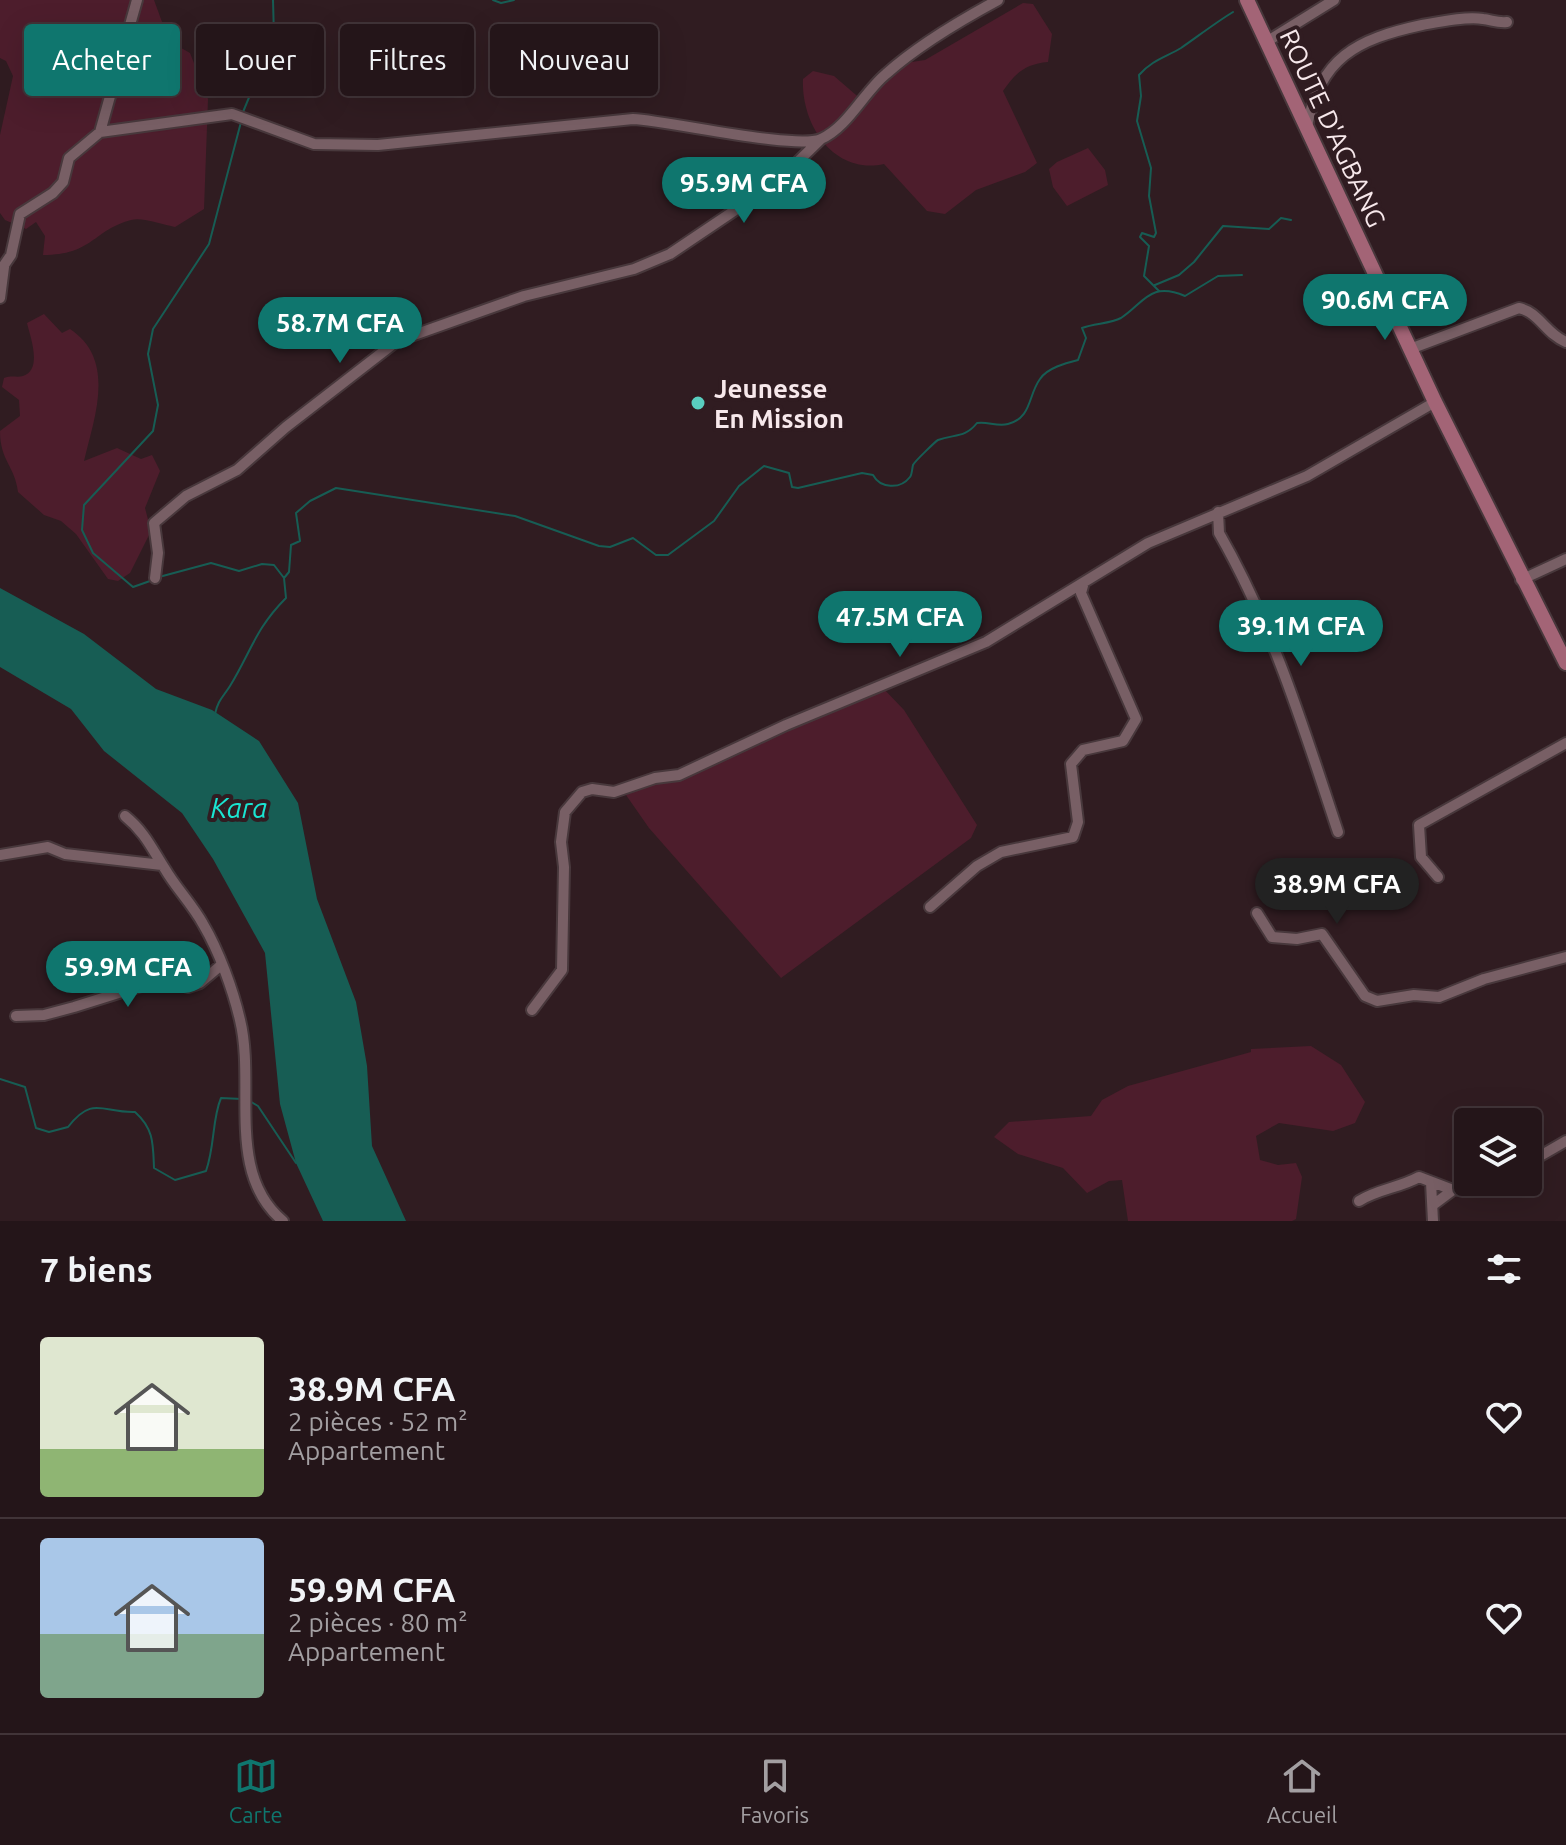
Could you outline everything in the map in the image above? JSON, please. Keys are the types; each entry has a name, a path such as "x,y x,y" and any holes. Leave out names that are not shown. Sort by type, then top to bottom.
{"main road":[{"name":"ROUTE D'AGBANG","path":"1247,0 1435,402 1521,580 1566,663"}],"street":[{"path":"100,132 137,0"},
{"path":"155,578 158,553 154,523 159,517 195,491 237,470 286,427 397,341 524,296 634,269 670,254 777,182 847,117 888,71 998,0"},
{"path":"1266,42 1334,0"},
{"path":"1307,127 1313,97 1327,75 1364,41 1436,22 1482,18 1495,23 1507,22"},
{"path":"0,298 2,269 11,255 20,214 53,193 63,182 69,158 100,132 237,116 314,144 378,145 633,119 672,121 779,141 821,139"},
{"path":"1410,349 1519,308 1530,310 1554,337 1566,342"},
{"path":"532,1010 562,970 564,867 561,842 565,812 582,792 592,789 614,792 655,778 679,775 786,725 986,642 1148,543 1307,476 1435,402"},
{"path":"1218,512 1219,533 1281,657 1293,702 1338,832"},
{"path":"1521,580 1566,559"},
{"path":"930,907 977,866 1001,852 1073,837 1078,822 1071,764 1083,750 1123,741 1136,719 1081,593 1084,582"},
{"path":"1438,877 1421,857 1419,825 1566,743"},
{"path":"125,816 156,849 162,865 203,924 220,966 240,1020 247,1076 243,1131 251,1153 253,1178 266,1203 283,1221"},
{"path":"0,855 48,847 65,854 162,865"},
{"path":"1257,913 1272,937 1282,940 1322,934 1365,996 1377,1001 1414,995 1439,997 1484,979 1566,957"},
{"path":"16,1016 59,1011 160,980 188,987 200,983 220,966"},
{"path":"1542,1155 1566,1141"},
{"path":"1359,1201 1375,1191 1391,1191 1419,1177 1453,1190"},
{"path":"1431,1182 1433,1221"},
{"path":"1433,1205 1453,1190"}],"shaded area":[{"path":"0,0 154,0 163,24 24,24 24,96 180,96 180,47 190,53 196,68 196,96 207,96 208,99 204,209 175,227 147,220 131,220 118,224 83,247 43,255 45,236 36,222 26,229 5,220 0,213 0,135 13,76 6,61 0,58"},
{"path":"1023,3 1033,4 1052,34 1048,62 1022,70 1003,91 1037,163 1025,172 976,190 945,214 927,211 884,164 850,162 835,154 814,129 804,96 803,79 813,71 834,76 863,101 905,63 925,60"},
{"path":"1088,148 1105,170 1108,185 1067,206 1053,187 1049,169"},
{"path":"44,314 62,333 70,329 85,342 98,373 96,409 84,461 117,448 141,459 152,455 160,471 145,508 151,531 130,573 118,581 108,579 76,534 61,521 44,515 18,492 2,450 0,431 20,416 19,400 2,387 4,378 29,373 34,352 27,323"},
{"path":"882,687 904,710 977,825 971,838 781,978 649,828 626,795"},
{"path":"1311,1046 1341,1065 1365,1102 1355,1123 1333,1131 1279,1123 1256,1136 1260,1160 1278,1165 1296,1163 1302,1177 1296,1219 1292,1221 1128,1221 1122,1180 1109,1181 1087,1193 1063,1168 1018,1154 994,1137 1009,1122 1091,1116 1102,1100 1128,1086 1251,1052 1251,1049"}],"water":[{"name":"Kara","path":"0,588 84,634 156,689 212,710 259,741 298,803 317,899 356,1002 367,1066 372,1146 406,1221 323,1221 296,1163 280,1104 265,953 213,859 182,813 104,751 71,709 0,667"}],"waterway":[{"path":"243,112 274,37 273,0"},
{"path":"493,0 501,3 514,0"},
{"path":"1159,291 1144,276 1149,246 1140,237 1142,233 1154,237 1156,233 1149,196 1151,168 1137,121 1141,96 1139,75 1154,62 1181,48 1233,12"},
{"path":"150,581 133,587 93,553 82,530 84,505 153,431 158,405 148,354 153,329 209,244 241,122"},
{"path":"1155,285 1179,275 1194,262 1223,226 1269,229 1281,218 1291,220"},
{"path":"284,578 289,572 291,545 300,541 296,513 310,501 336,488 515,516 599,546 610,547 633,538 656,555 668,555 714,521 739,486 764,466 789,473 792,487 798,488 862,473 873,475 885,485 896,486 911,476 913,465 938,440 964,433 977,423 1004,425 1021,417 1043,375 1057,366 1078,360 1086,338 1082,328 1121,318 1155,292 1185,296 1218,276 1242,275"},
{"path":"159,577 211,563 239,571 262,564 274,565 284,578 286,598 260,631 215,714"},
{"path":"0,1079 25,1087 36,1128 49,1132 68,1127 91,1108 135,1112 149,1131 154,1168 175,1180 206,1171 221,1098 242,1099"},
{"path":"248,1100 258,1106 296,1163"}],"place":[{"name":"Jeunesse En Mission","path":"698,403"}]}
